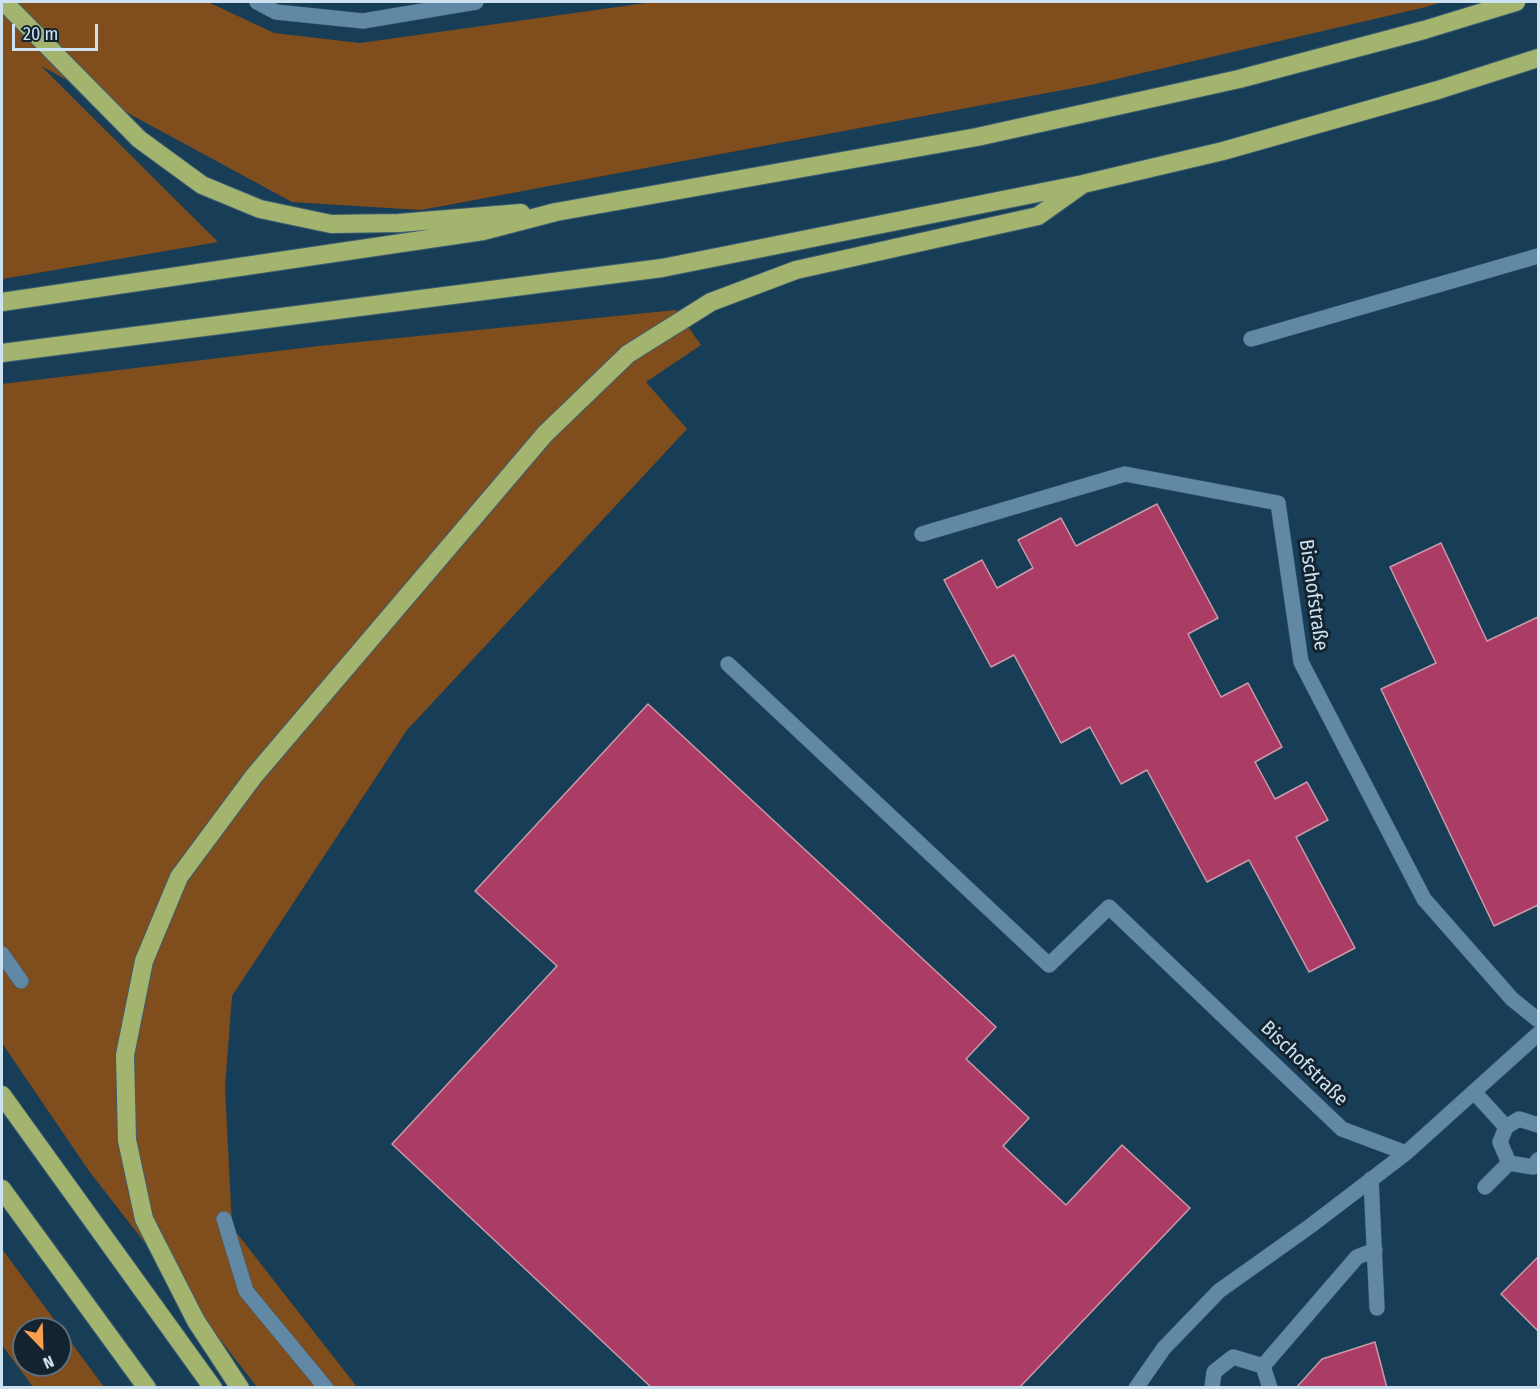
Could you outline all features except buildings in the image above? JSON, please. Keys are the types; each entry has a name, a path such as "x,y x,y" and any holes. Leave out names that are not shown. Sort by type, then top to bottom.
{"highway":[{"path":"4,2 139,139 202,185 260,209 332,224 399,223 487,214 556,212"},
{"path":"2,302 483,231 556,212 977,137 1239,79 1424,30 1516,2"},
{"path":"2,353 662,268 1083,184 1223,151 1438,90 1539,58"},
{"path":"240,1388 196,1321 144,1219 127,1140 125,1055 144,961 179,877 254,776 545,434 628,354 711,302 796,270 1038,216 1083,184"},
{"path":"2,1095 213,1388"},
{"path":"2,1189 147,1388"}],"street":[{"path":"257,2 276,12 363,21 476,2"},
{"path":"1251,339 1539,256"},
{"name":"Bischofstraße","path":"922,534 1125,474 1278,503 1301,662 1424,898 1512,999 1539,1020"},
{"name":"Bischofstraße","path":"728,664 1049,965 1109,907 1342,1129 1406,1153"},
{"path":"2,954 21,981"},
{"path":"1136,1388 1164,1348 1220,1291 1406,1153 1539,1034"},
{"path":"1475,1093 1506,1127"},
{"path":"1509,1163 1500,1142 1506,1127 1519,1119 1539,1125"},
{"path":"1509,1163 1533,1167 1539,1160"},
{"path":"1485,1186 1509,1163"},
{"path":"1371,1179 1377,1308"},
{"path":"224,1219 246,1291 326,1388"},
{"path":"1263,1366 1357,1257 1375,1250"},
{"path":"1212,1388 1214,1372 1233,1357 1263,1366"},
{"path":"1263,1366 1270,1388"}],"shaded area":[{"path":"2,2 208,2 274,33 360,43 653,2 1442,2 1095,84 421,210 292,202 41,66 218,242 2,279"},
{"path":"676,310 701,345 646,382 687,429 407,730 232,996 225,1087 232,1227 357,1387 257,1387 89,1171 2,1043 2,384 319,346"},
{"path":"2,1249 52,1317 12,1317 12,1359 2,1345"},
{"path":"72,1344 104,1387 33,1387 26,1377 72,1377"}]}
